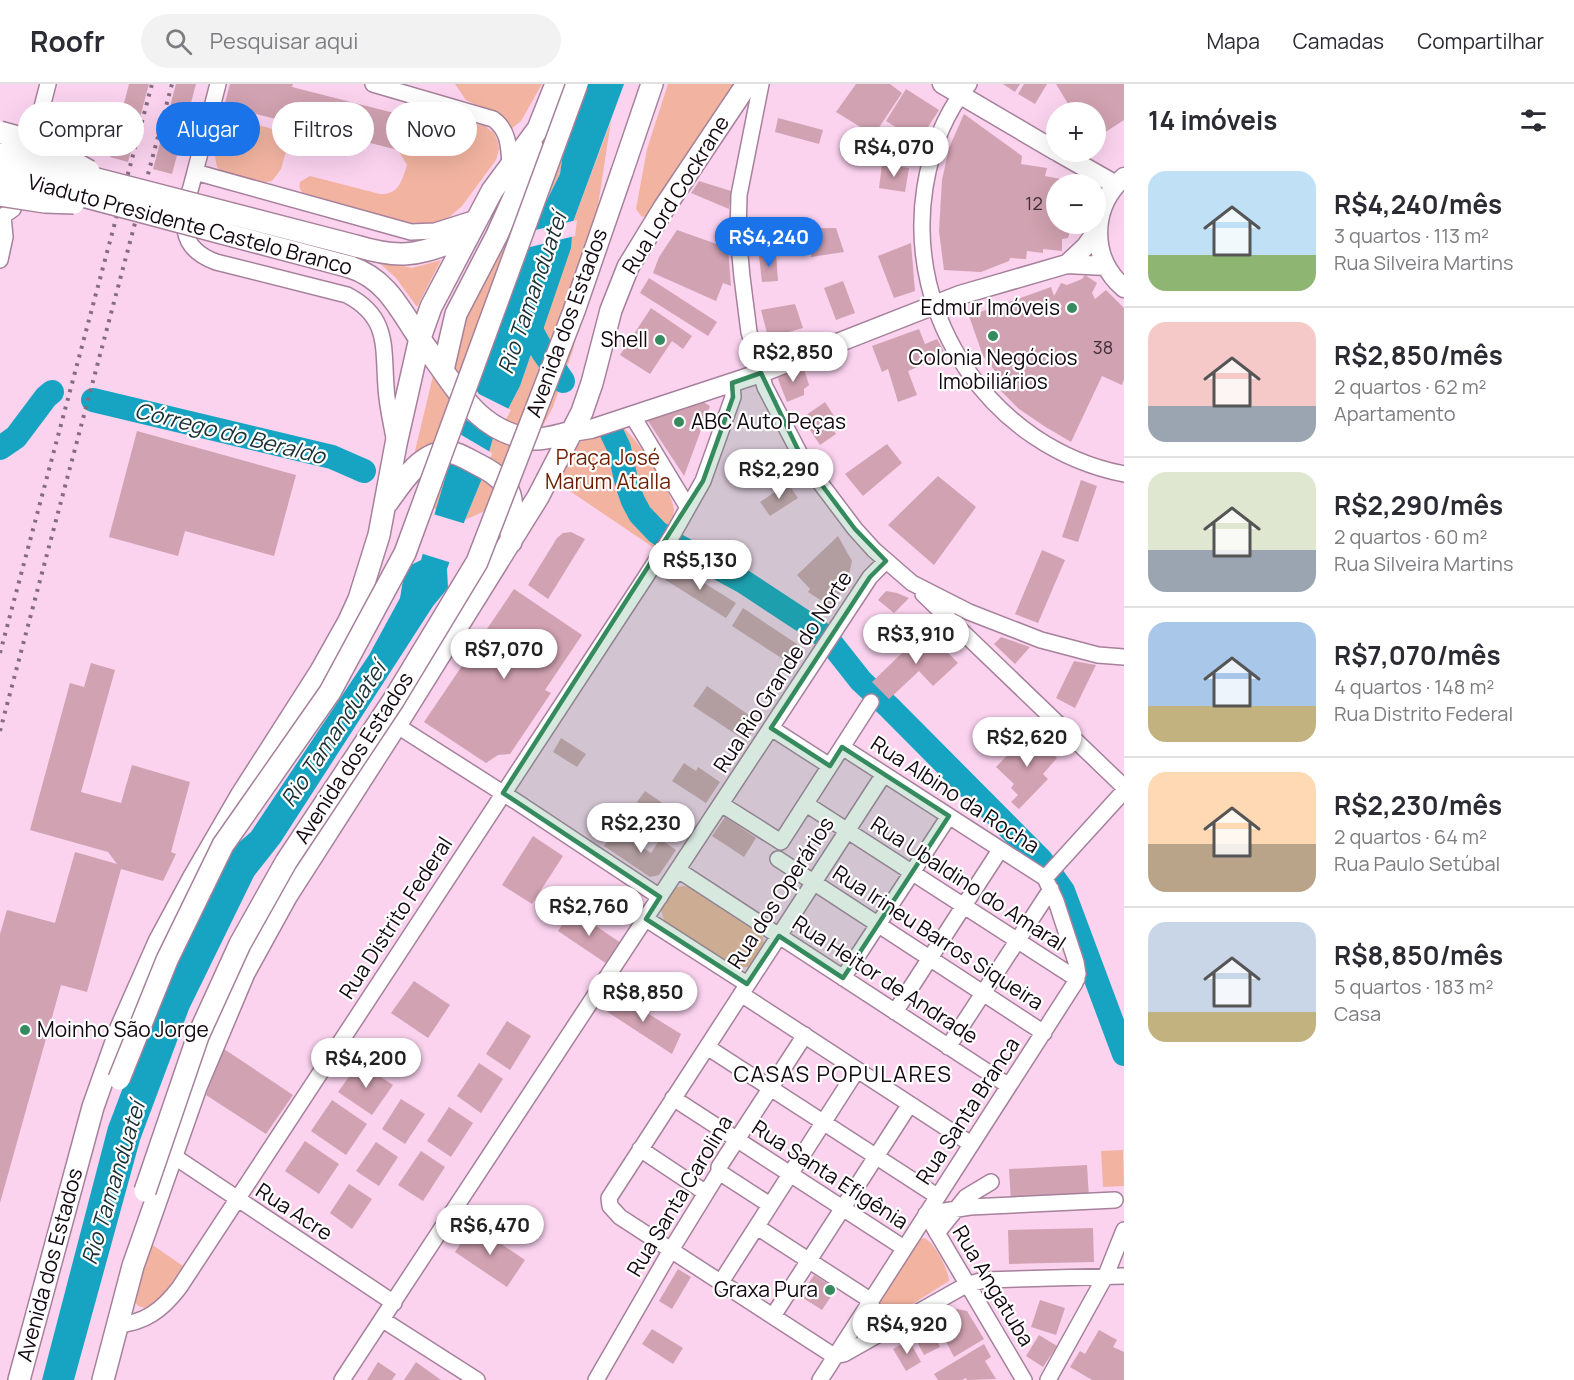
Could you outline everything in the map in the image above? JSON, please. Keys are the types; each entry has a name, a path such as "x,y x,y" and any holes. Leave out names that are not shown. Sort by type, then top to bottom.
{"highway":[{"name":"Avenida dos Estados","path":"19,1380 93,1107 121,1028 159,942 228,818 344,631 366,577 385,505 420,338 431,307 492,191 538,129 556,84"},
{"name":"Avenida dos Estados","path":"82,1150 119,1079 167,960 223,845 330,692 405,553 578,84"},
{"name":"Avenida dos Estados","path":"133,1266 134,1232 145,1191 198,1036 240,944 286,862 393,701 477,562 574,312 652,84"},
{"name":"Rua Lord Cockrane","path":"611,310 628,267 664,208 747,84"},
{"path":"443,370 456,314 497,235 519,186 538,129"},
{"path":"0,132 40,142 110,194"},
{"name":"Viaduto Presidente Castelo Branco","path":"0,154 110,194 350,267 372,277 383,286 460,396 475,413 488,423 520,436 544,439"},
{"name":"Viaduto Presidente Castelo Branco","path":"0,174 110,194 395,255 408,256 423,253 466,238"},
{"path":"1,208 110,194"},
{"name":"Avenida dos Estados","path":"103,1380 133,1266 222,1021 249,964 287,895 538,497 572,432 592,383 611,310"},
{"path":"544,439 578,404 592,383"},
{"path":"544,439 572,432"},
{"path":"385,505 421,462 445,452 453,453 496,475 505,483 511,494 511,542"}],"main road":[{"path":"942,84 964,90 1046,144"},
{"path":"1080,162 1120,181 1106,201"},
{"path":"1067,264 1086,246 1094,234"},
{"path":"1098,234 1099,248 1106,266 1124,288"},
{"path":"572,432 591,429 761,373 960,295 1067,264 1106,266"}],"street":[{"path":"0,260 5,237 1,208 13,209 17,201 48,84"},
{"path":"218,84 183,220 184,231 195,249 206,258 347,295 366,307 375,317 383,340 387,400 396,444"},
{"path":"373,84 493,119 498,122 506,135 510,166"},
{"path":"761,84 739,195 738,234 749,332 765,387 778,414 803,460 855,529 1124,787"},
{"path":"964,90 944,124 934,149 924,195 923,252 934,306 961,362 985,394 1007,416 1032,435 1061,452 1094,466 1124,474"},
{"path":"195,172 411,232 435,231 476,218"},
{"name":"Rua Distrito Federal","path":"117,1325 131,1324 150,1317 170,1300 670,539 703,481 733,397 732,383"},
{"path":"632,416 687,506"},
{"name":"Rua Rio Grande do Norte","path":"342,1380 870,577 886,561"},
{"path":"912,583 969,612 1041,640 1098,655 1124,657"},
{"path":"721,804 782,842 871,702"},
{"path":"396,725 660,897"},
{"path":"771,728 830,766"},
{"name":"Rua Albino da Rocha","path":"842,747 1000,850 1049,878"},
{"name":"Rua dos Operários","path":"671,1250 620,1217 610,1206 609,1198 884,774"},
{"path":"948,1047 1018,940 1049,878 1124,791"},
{"name":"Rua Ubaldino do Amaral","path":"806,804 1077,979"},
{"path":"843,978 949,816"},
{"path":"895,1012 1000,850"},
{"name":"Rua Irineu Barros Siqueira","path":"778,859 1044,1033"},
{"name":"Rua Heitor de Andrade","path":"678,870 1009,1086"},
{"path":"1049,878 1076,962 1077,979"},
{"path":"646,919 805,1035 971,1144"},
{"name":"Rua Santa Branca","path":"820,1380 1077,979"},
{"name":"Rua Santa Carolina","path":"596,1380 719,1167 805,1035"},
{"path":"707,1047 937,1197"},
{"path":"721,1282 857,1070"},
{"name":"Rua Santa Efigênia","path":"673,1098 904,1248"},
{"path":"773,1316 910,1104"},
{"path":"640,1149 706,1192"},
{"name":"Rua Acre","path":"172,1155 394,1303"},
{"path":"718,1172 770,1206"},
{"path":"937,1233 972,1192 991,1182"},
{"path":"926,1214 1115,1200"},
{"name":"Rua Angatuba","path":"926,1214 1024,1380"},
{"path":"757,1227 870,1300 879,1320 891,1327"},
{"path":"1048,1380 1106,1275 1124,1230"},
{"path":"671,1250 834,1356 844,1354 966,1285 984,1280 1124,1276"},
{"path":"383,1320 455,1374 477,1380"}],"highlighted area":[{"path":"761,373 803,460 855,529 886,561 870,577 771,728 830,766 842,747 949,816 843,978 779,936 747,984 646,919 660,897 503,793 703,481 733,397 732,383"}],"green space":[{"path":"455,84 542,84 521,121 511,129 497,115 477,105 477,102 466,100"},
{"path":"668,84 739,84 650,215 642,217 636,209 647,149"},
{"path":"611,121 582,309 573,350 553,407 521,467 491,508 465,520 481,481 493,438 520,386 543,330 573,222"},
{"path":"477,124 485,126 494,133 498,142 496,160 462,206 447,219 435,224 415,226 308,197 300,187 300,182 310,176 386,194 399,185 407,165 402,156 477,156"},
{"path":"567,124 560,174 546,202 537,214 447,472 437,511 424,498 415,477 414,455 434,372 456,308"},
{"path":"260,126 272,129 272,156 285,156 281,169 272,181 260,183 222,172 217,167 215,156 260,156"},
{"path":"376,260 412,268 441,260 417,307 396,278"},
{"name":"Praça José Marum Atalla","path":"622,427 653,466 672,502 674,510 672,521 654,548 555,481 584,436"},
{"path":"683,886 760,934 764,946 748,967 738,968 664,921 661,909 674,888"},
{"path":"1123,1150 1124,1186 1103,1187 1101,1151"},
{"path":"924,1238 940,1257 949,1281 898,1313 891,1315 886,1313 878,1303 918,1240"},
{"path":"148,1242 183,1266 161,1298 145,1308 138,1306 133,1299"}],"water":[{"name":"Rio Tamanduateí","path":"588,84 624,84 573,222 571,248 543,330 520,386 493,438 481,481 447,569 448,588 433,606 280,843 254,876 189,1009 140,1140 74,1380 42,1380 108,1127 159,992 225,860 236,845 251,832 369,655 400,598 405,568 421,560 447,472 537,214 546,202 560,174 567,124"}],"pier":[{"path":"577,220 575,236 522,249 527,232"},
{"path":"474,387 479,394 511,410 496,438 463,418"},
{"path":"458,433 492,453 484,481 447,462"},
{"path":"433,514 466,524 452,563 420,553"}],"building":[{"path":"129,84 149,84 144,103 124,102"},
{"path":"176,84 196,84 191,102 171,102"},
{"path":"230,84 293,84 292,87 351,102 272,102 272,118 260,115 260,102 225,102"},
{"path":"856,84 890,84 902,93 870,141 863,136 867,131 836,112"},
{"path":"1003,84 1020,84 1015,92"},
{"path":"1024,84 1047,84 1035,104 1018,94"},
{"path":"1056,84 1124,84 1124,120 1106,132 1106,102 1067,102"},
{"path":"906,89 939,110 919,141 886,121"},
{"path":"374,108 386,111 386,147 374,144"},
{"path":"964,114 1022,156 1021,164 1047,168 1045,176 1046,234 1069,234 1068,238 1062,239 1062,251 1043,249 1043,253 1027,251 1026,259 1010,258 1009,261 981,272 944,270 939,231 942,180 949,148"},
{"path":"778,118 823,130 819,144 775,132"},
{"path":"110,156 130,156 128,162"},
{"path":"157,156 177,156 172,174 153,169"},
{"path":"882,164 909,168 905,192 879,188"},
{"path":"699,181 731,191 729,209 691,193"},
{"path":"836,228 844,252 811,257 812,248 760,246 762,229"},
{"path":"677,230 728,248 731,286 723,283 716,301 653,273 659,257"},
{"path":"911,243 915,291 894,298 878,256"},
{"path":"776,254 778,281 762,282 759,256"},
{"path":"1085,275 1097,283 1092,293 1095,299 1106,290 1124,308 1124,379 1122,385 1102,376 1071,442 1019,409 997,387 1003,381 983,356 969,316 1051,287 1054,296 1061,283 1067,285 1082,279"},
{"path":"649,278 717,322 708,336 640,293"},
{"path":"843,281 855,313 836,320 824,288"},
{"path":"795,304 803,328 774,336 767,333 761,310"},
{"name":"Shell","path":"651,308 692,336 683,349 672,341 650,374 620,355"},
{"path":"919,329 925,344 937,339 946,355 908,371 917,395 898,402 888,369 882,372 872,346"},
{"path":"803,366 809,385 804,389 804,395 787,402 778,379 782,371"},
{"path":"700,400 710,406 684,476 646,418"},
{"path":"825,402 834,416 827,421 836,434 820,445 802,418"},
{"path":"137,431 296,475 274,556 185,531 178,556 109,537"},
{"path":"887,444 902,463 863,496 845,474"},
{"path":"938,476 976,507 934,565 888,525"},
{"path":"1081,480 1097,486 1078,542 1062,537"},
{"path":"788,483 798,498 770,516 760,502"},
{"path":"571,532 585,539 548,599 528,585 557,538 563,533"},
{"path":"838,536 852,561 847,584 831,607 808,592 810,589 797,575"},
{"path":"1042,550 1065,560 1038,623 1015,614"},
{"path":"674,564 736,603 726,618 664,579"},
{"path":"514,589 582,635 545,690 551,693 510,754 498,755 486,763 424,722"},
{"path":"886,591 909,598 894,613 878,600"},
{"path":"743,608 797,644 786,661 732,626"},
{"path":"926,630 958,663 933,686 919,671 889,699 872,682"},
{"path":"1001,637 1030,647 1015,664 994,644"},
{"path":"1074,661 1096,665 1075,708 1056,698"},
{"path":"91,663 115,670 81,792 121,803 132,765 190,782 171,852 176,854 163,881 121,869 87,992 61,985 0,1203 0,934 7,910 55,923 75,852 117,864 108,852 30,830 70,683 84,687"},
{"path":"707,686 759,722 746,741 693,706"},
{"path":"1029,733 1057,758 1043,774 1048,779 1019,809 1011,802 1018,795 1011,788 1014,784 996,767"},
{"path":"561,738 586,754 577,767 553,752"},
{"path":"684,763 696,771 698,767 720,782 706,803 672,781"},
{"path":"645,791 690,822 683,833 637,802"},
{"path":"725,817 756,838 744,857 712,836"},
{"path":"615,829 651,853 660,839 676,850 659,875 650,877 604,846"},
{"path":"533,836 563,856 532,904 502,885"},
{"path":"572,910 621,943 607,964 558,931"},
{"path":"414,981 450,1005 428,1038 391,1013"},
{"path":"613,992 681,1034 672,1054 603,1009"},
{"path":"507,1021 531,1036 510,1070 486,1054"},
{"path":"224,1049 293,1095 266,1134 206,1095"},
{"path":"359,1063 393,1085 372,1115 338,1092"},
{"path":"479,1063 503,1079 481,1113 457,1096"},
{"path":"401,1099 425,1114 405,1144 382,1129"},
{"path":"332,1100 367,1124 346,1155 311,1131"},
{"path":"449,1107 473,1123 451,1157 427,1141"},
{"path":"305,1141 339,1164 319,1194 285,1171"},
{"path":"376,1142 398,1157 379,1186 356,1171"},
{"path":"421,1151 445,1167 423,1201 398,1185"},
{"path":"1087,1165 1089,1198 1011,1202 1009,1169"},
{"path":"349,1184 372,1199 352,1229 330,1213"},
{"path":"473,1225 525,1260 507,1287 455,1252"},
{"path":"1093,1228 1094,1262 1009,1264 1008,1230"},
{"path":"678,1269 691,1277 672,1309 659,1301"},
{"path":"814,1275 836,1289 822,1310 800,1296"},
{"path":"1040,1300 1065,1308 1056,1335 1031,1327"},
{"path":"957,1309 967,1311 984,1339 954,1357 935,1321"},
{"path":"929,1326 940,1347 924,1355 913,1334"},
{"path":"652,1329 683,1348 673,1364 642,1344"},
{"path":"1099,1330 1117,1340 1113,1347 1124,1352 1124,1380 1092,1380 1070,1367 1080,1351 1085,1354"},
{"path":"1039,1335 1057,1346 1043,1367 1026,1356"},
{"path":"909,1340 921,1362 906,1371 893,1349"},
{"path":"984,1344 991,1357 985,1361 996,1379 938,1380 934,1374"},
{"path":"378,1362 396,1374 392,1380 367,1380"},
{"path":"416,1362 441,1380 404,1380"}],"waterway":[{"name":"Rio Tamanduateí","path":"525,319 543,352 563,381"},
{"name":"Córrego do Beraldo","path":"0,448 16,437 52,392"},
{"name":"Córrego do Beraldo","path":"93,400 332,457 364,471"},
{"path":"610,429 619,448 633,501 640,514 657,532 744,582 817,630 831,643 861,681 1041,860 1063,891 1124,1054"}],"railway":[{"path":"0,653 152,84"},
{"path":"0,731 172,84"}],"place":[{"name":"Edmur Imóveis","path":"1072,308"},
{"name":"Colonia Negócios Imobiliários","path":"993,336"},
{"name":"Shell","path":"660,340"},
{"name":"ABC Auto Peças","path":"679,422"},
{"name":"Moinho São Jorge","path":"25,1030"},
{"name":"Graxa Pura","path":"830,1290"}],"district":[{"name":"CASAS POPULARES","path":"843,1074"}]}
